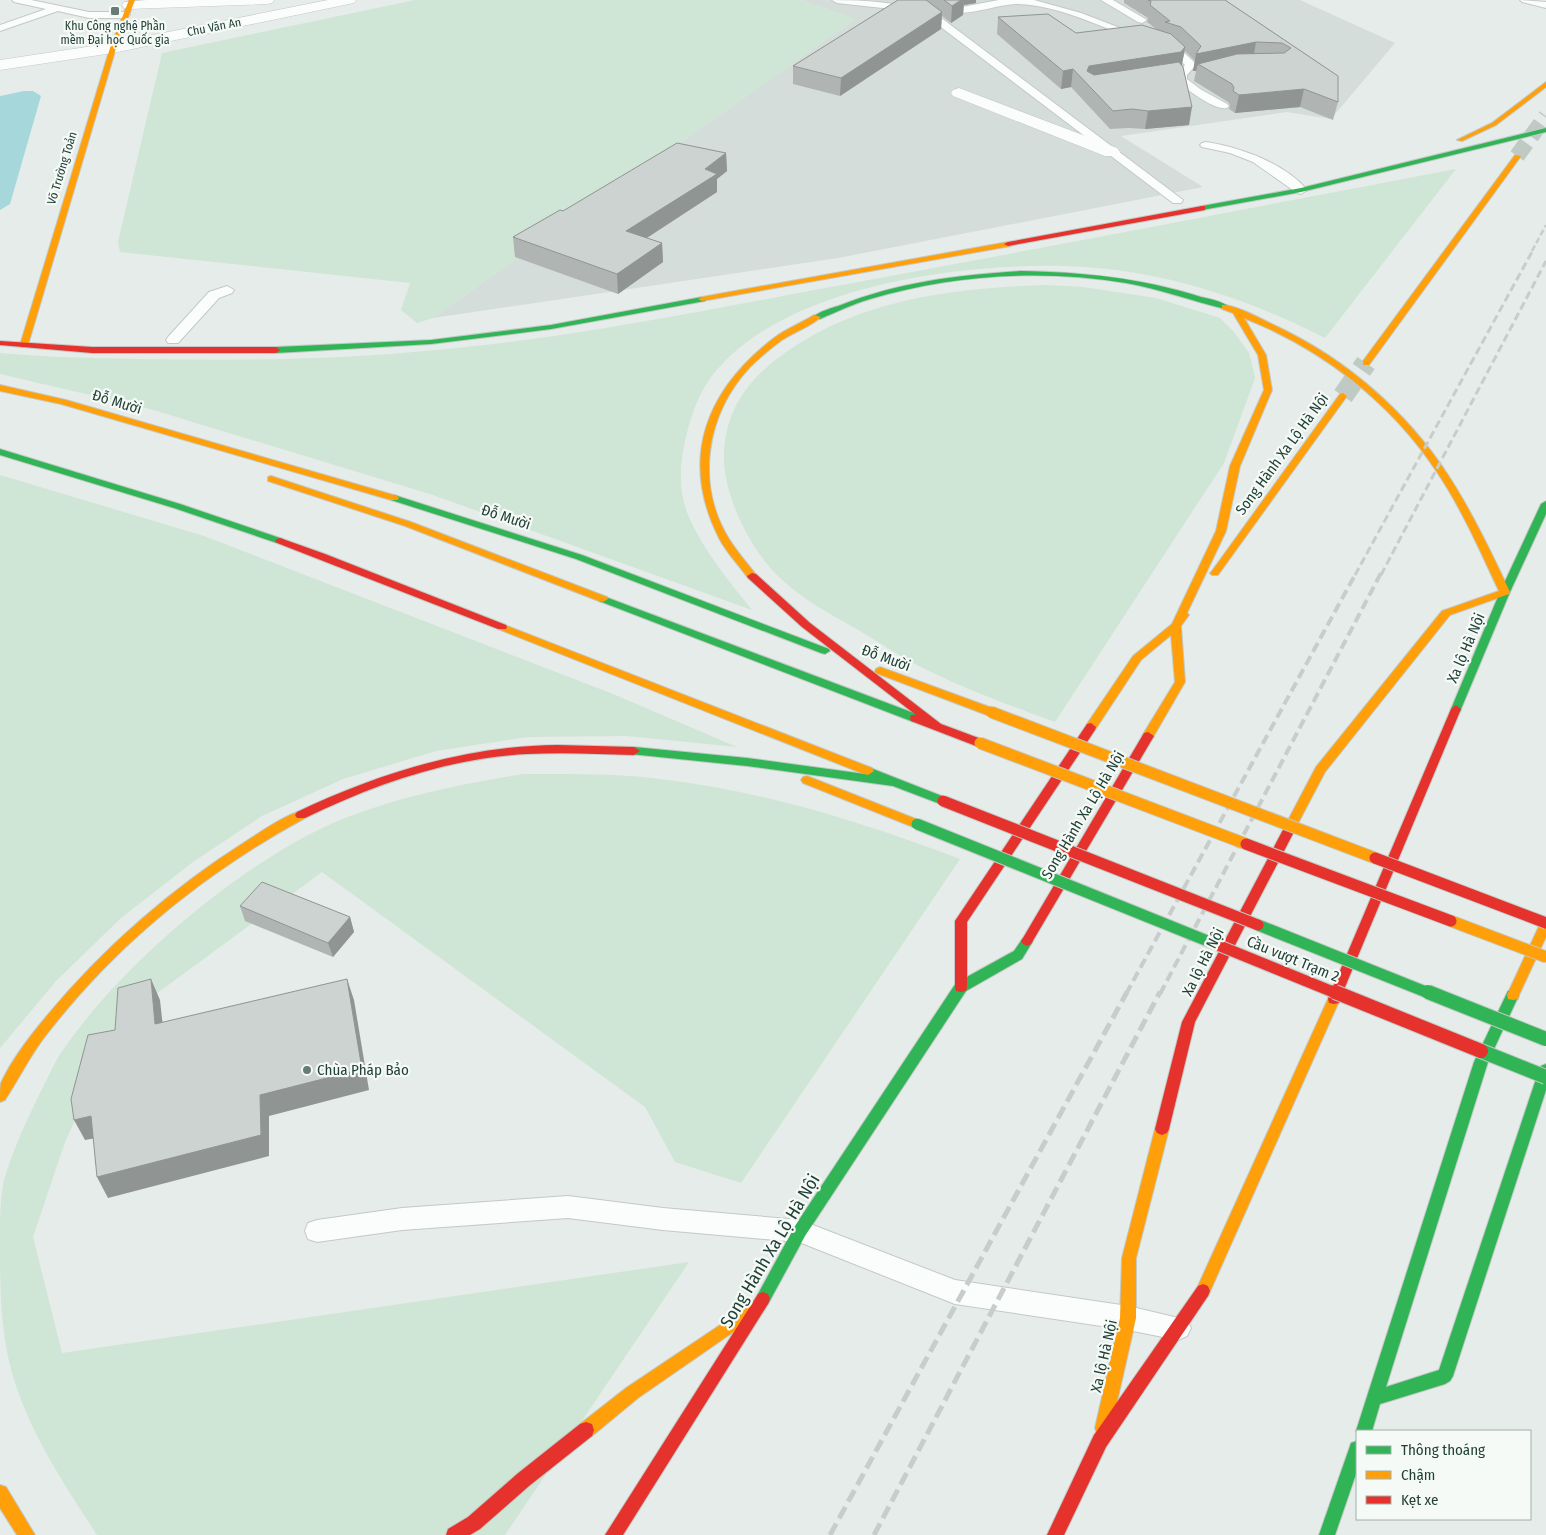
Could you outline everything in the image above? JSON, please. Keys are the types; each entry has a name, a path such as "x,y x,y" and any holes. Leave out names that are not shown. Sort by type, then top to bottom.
{"main road":[{"name":"Võ Trường Toản","path":"25,340 113,48 129,7"},
{"path":"1395,168 1494,124 1546,84"},
{"path":"9,332 25,340 92,350 259,351 431,342 551,327 1301,190 1546,130"},
{"path":"1366,363 1517,156"},
{"path":"1201,196 1255,199"},
{"path":"1158,204 1181,199"},
{"path":"0,343 25,340 82,339 173,340 344,337 432,332 658,298 1129,210"},
{"path":"936,724 793,616 758,582 733,552 717,525 707,502 703,480 703,452 708,428 729,383 764,347 789,330 839,306 876,294 912,286 983,275 1052,275 1146,284 1236,311 1276,329 1317,353 1367,389 1408,427 1431,455 1455,494 1505,592"},
{"path":"1176,626 1221,531 1235,466 1268,390 1262,354 1236,311"},
{"name":"Đỗ Mười","path":"0,388 63,402 334,479 579,557 1546,924"},
{"name":"Song Hành Xa Lộ Hà Nội","path":"961,987 961,922 1136,658 1176,626 1343,396"},
{"path":"0,452 167,503 322,556 892,782"},
{"path":"259,475 408,524 1546,958"},
{"name":"Xa lộ Hà Nội","path":"1055,1535 1100,1441 1201,1294 1310,1056 1505,592 1546,504"},
{"name":"Xa lộ Hà Nội","path":"1100,1441 1128,1318 1129,1258 1189,1022 1298,809 1320,770 1446,613 1505,592"},
{"name":"Song Hành Xa Lộ Hà Nội","path":"613,1535 759,1306 800,1231 961,987 1018,955 1180,682 1176,626"},
{"path":"0,1096 31,1046 72,996 117,948 170,900 223,860 284,822 343,794 402,773 455,760 511,751 572,749 634,751 704,757 892,782"},
{"name":"Cầu vượt Trạm 2","path":"771,765 1546,1077"},
{"name":"Cầu vượt Trạm 2","path":"892,782 1546,1039"},
{"path":"1364,1430 1481,1062 1546,924"},
{"path":"1375,1398 1445,1376 1546,1070"},
{"path":"454,1535 474,1523 523,1480 632,1393 759,1306"},
{"path":"1327,1535 1356,1453"},
{"path":"0,1493 27,1535"},
{"path":"1335,1514 1336,1535"}],"street":[{"name":"Chu Văn An","path":"129,7 267,0"},
{"name":"Chu Văn An","path":"0,65 113,48 349,0"},
{"name":"Chu Văn An","path":"0,75 19,71 48,59"},
{"path":"959,93 1111,152"}],"lane":[{"path":"17,0 88,15 129,7"},
{"path":"836,0 928,13 1111,152 1181,199"},
{"path":"941,22 951,5 964,10 1017,0 1054,8 1174,48 1191,65 1179,76"},
{"path":"1106,0 1142,20"},
{"path":"1525,0 1546,5"},
{"path":"0,28 55,8"},
{"path":"1179,76 1197,74"},
{"path":"1179,76 1196,91 1223,106"},
{"path":"1206,145 1231,148 1269,165 1301,190"},
{"path":"173,340 214,295 227,290"},
{"path":"317,1231 402,1219 568,1207 663,1219 800,1231 955,1292 1128,1318 1178,1328"}],"shaded area":[{"path":"801,0 1300,0 1395,43 1331,119 1287,112 1121,136 1203,187 838,258 433,318 855,19"}],"green space":[{"path":"415,0 801,0 855,19 433,318 417,323 401,310 410,283 120,252 118,242 162,53"},
{"path":"1456,169 1325,338 1268,312 1208,290 1147,275 1084,267 989,268 934,274 880,285 827,301 779,322 738,349 707,383 692,414 682,458 682,492 688,515 709,553 752,610 433,495 150,409 0,374 0,353 133,359 285,359 398,353 540,338 697,312"},
{"path":"1047,285 1083,287 1156,298 1220,318 1234,332 1249,353 1255,378 1224,463 1055,722 976,692 919,666 824,610 795,590 767,564 749,537 729,491 724,461 727,431 736,406 743,394 773,362 803,341 835,324 868,311 902,301 974,290"},
{"path":"0,475 204,536 613,694 737,747 627,736 528,737 436,751 343,779 262,816 193,862 121,918 56,981 0,1048"},
{"path":"523,774 591,774 643,777 737,791 849,821 960,859 741,1183 675,1162 645,1107 322,872 122,1019 65,1142 33,1237 62,1353 689,1262 505,1535 97,1535 49,1457 19,1395 8,1357 2,1307 0,1224 4,1180 23,1130 57,1059 86,1020 149,952 225,888 264,861 303,838 340,820 385,804 430,792"}],"water":[{"path":"33,91 41,96 10,204 0,210 0,96"}],"building":[{"path":"898,0 926,0 942,12 841,78 793,66"},
{"path":"944,0 961,0 952,6"},
{"path":"1148,0 1225,0 1338,76 1338,102 1304,89 1239,95 1233,91 1232,84 1198,64 1237,54 1284,53 1291,48 1282,43 1256,42 1196,54 1201,46 1181,27 1165,22 1170,21 1150,5 1151,1"},
{"path":"1048,14 1076,33 1142,25 1171,34 1185,47 1181,52 1089,66 1087,71 1094,75 1179,62 1183,67 1192,107 1148,111 1132,109 1113,111 1073,69 1063,71 998,17"},
{"path":"677,143 726,153 705,169 717,174 626,231 662,243 617,274 513,237 560,210 563,211"},
{"path":"262,882 350,917 328,943 240,906"},
{"path":"151,979 155,1024 347,979 362,1069 260,1095 261,1135 97,1177 91,1116 74,1120 71,1099 88,1035 115,1030 118,988"}],"tunnel":[{"path":"1517,156 1546,116"},
{"path":"1343,396 1366,363"}],"railway":[{"path":"1532,251 1546,225"},
{"path":"1355,575 1533,250"},
{"path":"1381,575 1546,261"},
{"path":"1126,994 1356,573"},
{"path":"1160,994 1381,573"},
{"path":"830,1535 1127,992"},
{"path":"874,1535 1160,992"}],"traffic: fast":[{"path":"1202,208 1301,190 1546,130"},
{"path":"817,317 864,298 915,285 967,276 1020,273 1073,274 1126,281 1177,292 1225,307"},
{"path":"276,350 431,342 551,327 702,299"},
{"path":"0,452 177,506 280,541"},
{"path":"394,498 579,557 825,651"},
{"path":"1456,709 1505,592 1546,504"},
{"path":"603,599 915,718"},
{"path":"634,751 747,762 892,782"},
{"path":"868,771 943,801"},
{"path":"917,824 1215,944"},
{"path":"1258,925 1546,1039"},
{"path":"763,1299 800,1231 961,987 1018,955 1027,941"},
{"path":"1364,1430 1481,1062 1513,995"},
{"path":"1481,1051 1546,1077"},
{"path":"1375,1398 1445,1376 1546,1070"},
{"path":"1327,1535 1356,1452"}],"traffic: slow":[{"path":"24,345 113,48 132,0"},
{"path":"1460,140 1494,124 1546,84"},
{"path":"1366,363 1517,156"},
{"path":"702,299 1008,244"},
{"path":"1225,307 1255,319 1313,349 1340,367 1391,409 1413,433 1453,490 1505,592"},
{"path":"1148,736 1180,682 1176,626 1221,531 1235,466 1268,390 1262,355 1236,311"},
{"path":"752,576 724,539 708,502 703,465 709,430 723,396 747,365 778,339 817,317"},
{"path":"0,388 63,402 394,498"},
{"path":"1215,573 1343,396"},
{"path":"271,479 408,524 603,599"},
{"path":"1291,826 1320,770 1446,613 1505,592"},
{"path":"1091,727 1137,658 1176,626 1184,615"},
{"path":"502,627 868,771"},
{"path":"880,671 991,712"},
{"path":"991,712 1375,858"},
{"path":"980,743 1246,844"},
{"path":"807,780 917,824"},
{"path":"0,1096 39,1035 65,1003 125,941 158,911 229,857 301,815"},
{"path":"1451,921 1546,957"},
{"path":"1513,995 1546,924"},
{"path":"1203,1291 1334,999"},
{"path":"1103,1428 1128,1318 1129,1258 1162,1129"},
{"path":"586,1430 632,1393 750,1312"},
{"path":"0,1493 27,1535"}],"traffic: jam":[{"path":"1008,244 1202,208"},
{"path":"0,343 92,350 276,350"},
{"path":"280,541 502,627"},
{"path":"752,576 806,625 936,724"},
{"path":"1334,999 1456,709"},
{"path":"915,718 980,743"},
{"path":"961,987 961,921 1091,727"},
{"path":"1027,941 1148,736"},
{"path":"301,815 377,782 457,759 484,754 542,749 634,751"},
{"path":"943,801 1258,925"},
{"path":"1162,1129 1189,1022 1291,826"},
{"path":"1246,844 1451,921"},
{"path":"1375,858 1546,923"},
{"path":"1215,944 1481,1051"},
{"path":"1055,1535 1100,1441 1203,1291"},
{"path":"613,1535 763,1299"},
{"path":"454,1535 474,1523 523,1480 586,1430"}],"place":[{"name":"Khu Công nghệ Phần mềm Đại học Quốc gia","path":"115,11"},
{"name":"Chùa Pháp Bảo","path":"307,1070"}]}
